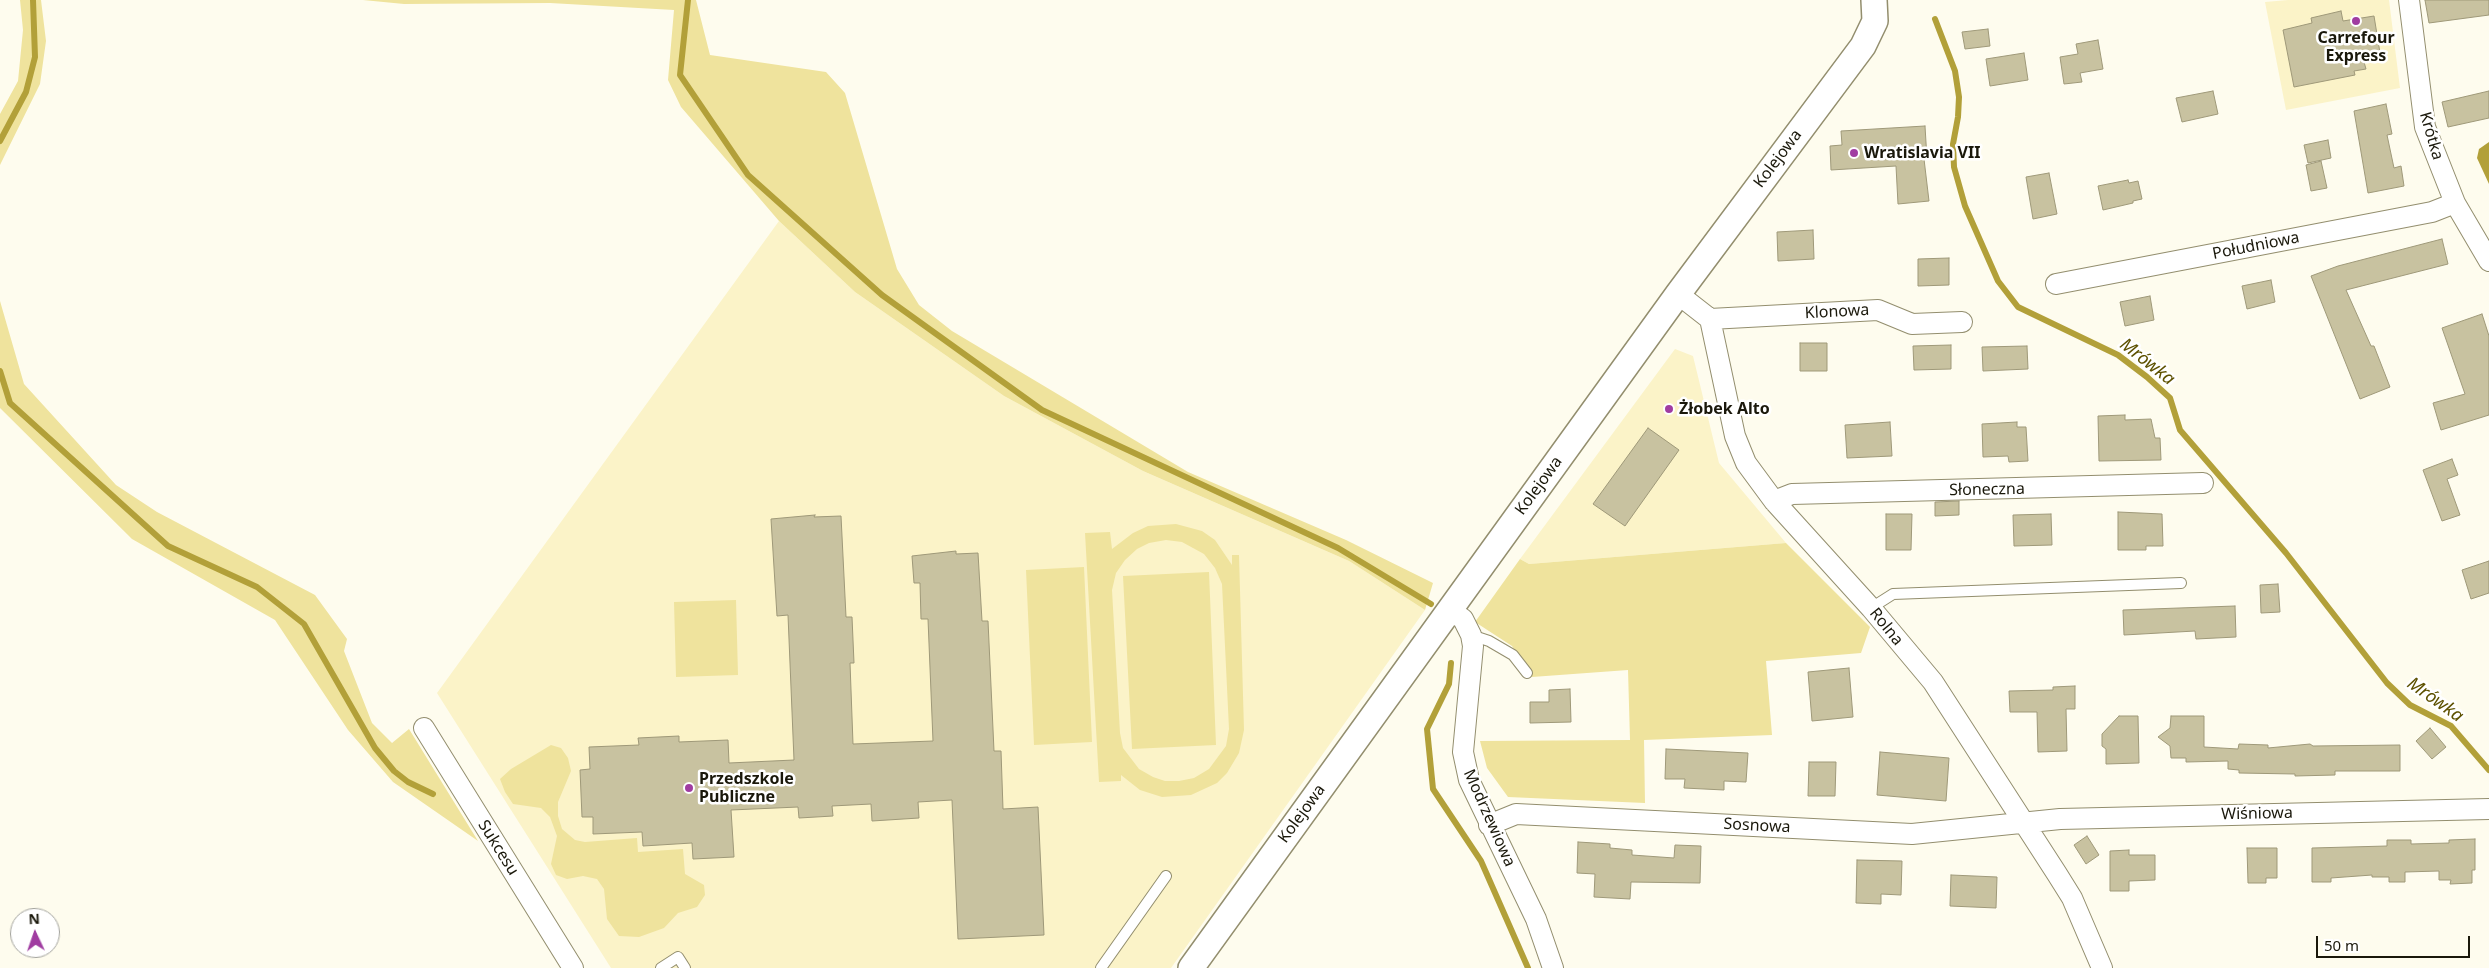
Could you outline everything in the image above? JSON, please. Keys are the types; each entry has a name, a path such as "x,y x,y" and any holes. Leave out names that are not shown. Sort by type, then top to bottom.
{"street":[{"name":"Kolejowa","path":"1191,968 1678,294 1863,46 1875,21 1874,0"},
{"name":"Krótka","path":"2409,0 2425,127 2455,203 2489,261"},
{"name":"Południowa","path":"2056,284 2432,212 2455,203"},
{"path":"1678,294 1710,318"},
{"name":"Klonowa","path":"1710,318 1878,310 1912,324 1962,322"},
{"name":"Rolna","path":"1710,318 1740,452 1774,501 1871,608 1933,682 2072,898 2102,968"},
{"name":"Słoneczna","path":"1774,501 1792,494 2203,484"},
{"path":"1450,610 1463,620 1471,634"},
{"name":"Modrzewiowa","path":"1471,634 1473,654 1462,752 1469,780 1536,919 1553,968"},
{"name":"Sukcesu","path":"424,728 573,968"},
{"name":"Wiśniowa","path":"2025,824 2060,819 2489,809"},
{"name":"Sosnowa","path":"1490,825 1516,814 1912,834 2025,824"}],"lane":[{"path":"1871,608 1893,594 2181,583"},
{"path":"1471,634 1513,655 1527,673"},
{"path":"1101,968 1166,876"},
{"path":"661,968 678,957 685,968"}],"shaded area":[{"path":"20,0 41,0 46,41 40,84 0,165 0,114 18,81 23,30"},
{"path":"363,0 696,0 710,55 826,72 845,93 897,269 919,305 952,331 1188,472 1346,540 1433,583 1425,610 1349,561 1143,471 1004,396 855,292 779,221 681,107 668,80 674,10 550,3 404,4"},
{"path":"2288,0 2389,0 2400,88 2286,110 2265,2"},
{"path":"2489,142 2489,184 2477,158 2479,149"},
{"path":"779,221 855,292 1004,396 1143,471 1349,561 1425,610 1171,968 611,968 437,693"},
{"path":"0,301 24,384 116,485 157,512 315,595 347,639 344,651 372,723 392,743 409,729 478,841 393,782 348,730 275,620 132,539 0,408"},
{"name":"Żłobek Alto","path":"1675,349 1693,356 1719,463 1786,543 1529,564 1520,559"},
{"path":"1176,524 1202,531 1215,540 1232,565 1232,555 1239,555 1244,730 1239,753 1227,773 1217,783 1191,795 1162,797 1140,790 1121,775 1121,781 1099,782 1085,533 1110,532 1112,549 1133,533 1148,526","holes":["1166,540 1182,542 1204,554 1215,568 1222,584 1229,729 1226,746 1209,769 1194,778 1165,781 1139,769 1123,748 1120,733 1112,590 1116,573 1125,560 1137,549 1149,543"]},
{"path":"1786,543 1870,627 1861,653 1766,661 1772,735 1644,740 1645,803 1508,797 1487,768 1480,741 1630,740 1628,670 1532,677 1512,646 1475,622 1520,559 1529,564"},
{"path":"1084,567 1092,742 1034,745 1026,570"},
{"path":"1209,572 1216,745 1132,749 1123,576"},
{"path":"736,600 738,675 676,677 674,602"},
{"path":"551,745 561,748 568,758 571,771 558,802 558,816 562,829 575,840 585,842 637,838 638,852 683,849 685,874 704,885 705,895 697,907 678,913 664,928 639,937 619,936 607,919 604,889 597,879 583,876 567,879 556,875 551,864 557,836 550,817 541,808 513,804 505,792 500,779 511,769"}],"building":[{"path":"2425,0 2489,0 2489,15 2429,23"},
{"path":"2341,11 2343,21 2374,16 2381,59 2364,62 2366,69 2354,71 2355,75 2294,87 2283,30 2312,23 2311,18"},
{"path":"1988,29 1990,46 1965,49 1962,32"},
{"path":"2098,40 2103,69 2080,73 2082,82 2064,84 2060,57 2078,54 2076,44"},
{"path":"2024,53 2028,80 1990,86 1986,59"},
{"path":"2213,91 2218,114 2182,122 2176,98"},
{"path":"2489,91 2489,118 2448,127 2442,102"},
{"path":"2386,104 2392,134 2387,135 2394,168 2401,166 2404,186 2368,193 2354,111"},
{"path":"1925,126 1927,159 1924,159 1929,201 1898,204 1896,166 1831,170 1830,146 1842,145 1841,131"},
{"path":"2328,140 2331,158 2308,163 2304,145"},
{"path":"2321,161 2327,188 2311,191 2306,165"},
{"path":"2049,173 2057,214 2033,219 2026,177"},
{"path":"2128,180 2129,183 2138,181 2142,199 2103,210 2098,186"},
{"path":"1813,230 1814,259 1778,261 1777,232"},
{"path":"2442,239 2448,264 2346,290 2371,346 2374,346 2390,387 2360,399 2311,276 2338,266"},
{"path":"1949,258 1949,285 1918,286 1918,259"},
{"path":"2271,280 2275,302 2247,309 2242,286"},
{"path":"2150,296 2154,320 2125,326 2120,302"},
{"path":"2482,314 2489,336 2489,415 2441,430 2433,403 2465,394 2442,328"},
{"path":"1800,343 1827,343 1827,371 1800,371"},
{"path":"1951,345 1951,369 1914,370 1913,346"},
{"path":"2027,346 2028,369 1983,371 1982,347"},
{"path":"2125,415 2125,420 2151,419 2155,438 2160,438 2161,460 2099,461 2098,416"},
{"path":"1890,422 1892,456 1847,458 1845,425"},
{"path":"2017,422 2017,427 2026,427 2028,461 2009,462 2008,456 1983,457 1982,424"},
{"path":"1648,428 1679,450 1625,526 1593,504"},
{"path":"2452,459 2458,475 2447,479 2460,515 2442,521 2423,470"},
{"path":"1959,501 1959,515 1935,516 1935,502"},
{"path":"2118,512 2162,514 2163,546 2146,546 2146,550 2118,550"},
{"path":"1886,514 1912,514 1911,550 1886,550"},
{"path":"2051,514 2052,545 2014,546 2013,515"},
{"path":"815,515 814,517 841,516 846,617 852,617 854,663 850,663 853,744 933,741 928,619 921,619 920,583 914,583 912,556 956,551 956,554 978,553 982,621 988,621 994,751 1001,751 1003,809 1038,807 1044,935 958,939 952,800 918,802 919,818 872,821 871,804 832,806 833,816 799,818 798,807 731,810 734,857 693,859 692,843 643,846 642,832 593,834 593,817 582,817 580,770 590,769 589,747 639,745 638,738 679,736 679,742 728,740 729,763 794,760 788,615 777,616 771,519"},
{"path":"2489,561 2489,593 2471,599 2462,570"},
{"path":"2278,584 2280,612 2261,613 2260,585"},
{"path":"2235,606 2236,637 2196,639 2195,631 2124,635 2123,610"},
{"path":"1849,668 1853,717 1812,721 1808,672"},
{"path":"2075,686 2075,709 2066,709 2067,751 2038,752 2037,712 2010,712 2009,691 2053,690 2053,687"},
{"path":"1570,689 1571,722 1530,723 1530,702 1549,702 1549,690"},
{"path":"2119,716 2138,716 2139,763 2106,764 2106,749 2102,746 2102,734"},
{"path":"2171,716 2204,716 2204,747 2238,749 2239,744 2268,745 2268,748 2310,744 2313,746 2400,745 2400,771 2335,771 2335,775 2295,776 2295,774 2239,773 2239,770 2228,769 2228,761 2186,762 2186,758 2171,758 2170,746 2158,737 2170,728"},
{"path":"2430,728 2446,747 2432,759 2416,741"},
{"path":"1666,749 1748,753 1746,782 1724,781 1724,790 1684,788 1685,779 1665,779"},
{"path":"1880,752 1949,758 1946,801 1877,795"},
{"path":"1809,762 1836,762 1835,796 1808,796"},
{"path":"2087,836 2099,855 2086,864 2074,845"},
{"path":"2475,839 2475,870 2472,870 2472,883 2450,884 2451,880 2439,880 2439,871 2405,872 2405,882 2389,882 2389,877 2372,877 2372,875 2331,878 2331,882 2312,882 2312,848 2387,846 2387,840 2411,840 2411,844 2449,843 2449,840"},
{"path":"1578,842 1610,844 1610,848 1632,850 1632,855 1674,858 1675,845 1701,846 1700,883 1631,882 1630,899 1594,897 1595,874 1577,873"},
{"path":"2247,848 2277,848 2277,878 2266,878 2266,883 2248,883"},
{"path":"2129,850 2129,855 2155,855 2155,880 2129,881 2129,891 2110,891 2110,851"},
{"path":"1857,860 1902,861 1901,895 1881,894 1881,904 1856,903"},
{"path":"1951,875 1997,877 1996,908 1950,906"}],"waterway":[{"path":"0,141 26,92 35,57 33,0"},
{"path":"688,0 680,75 748,175 882,295 1042,410 1338,548 1431,604"},
{"name":"Mrówka","path":"1935,19 1955,71 1959,97 1958,117 1953,144 1954,167 1965,206 1998,281 2018,307 2118,355 2147,377 2170,398 2180,430 2286,553 2387,683 2410,705 2451,726 2489,770"},
{"path":"0,371 10,403 168,546 257,587 304,624 375,748 394,771 408,782 433,794"},
{"path":"1451,663 1449,684 1427,729 1433,789 1481,861 1528,968"}],"place":[{"name":"Carrefour Express","path":"2356,21"},
{"name":"Wratislavia VII","path":"1854,153"},
{"name":"Żłobek Alto","path":"1669,409"},
{"name":"Przedszkole Publiczne","path":"689,788"}]}
